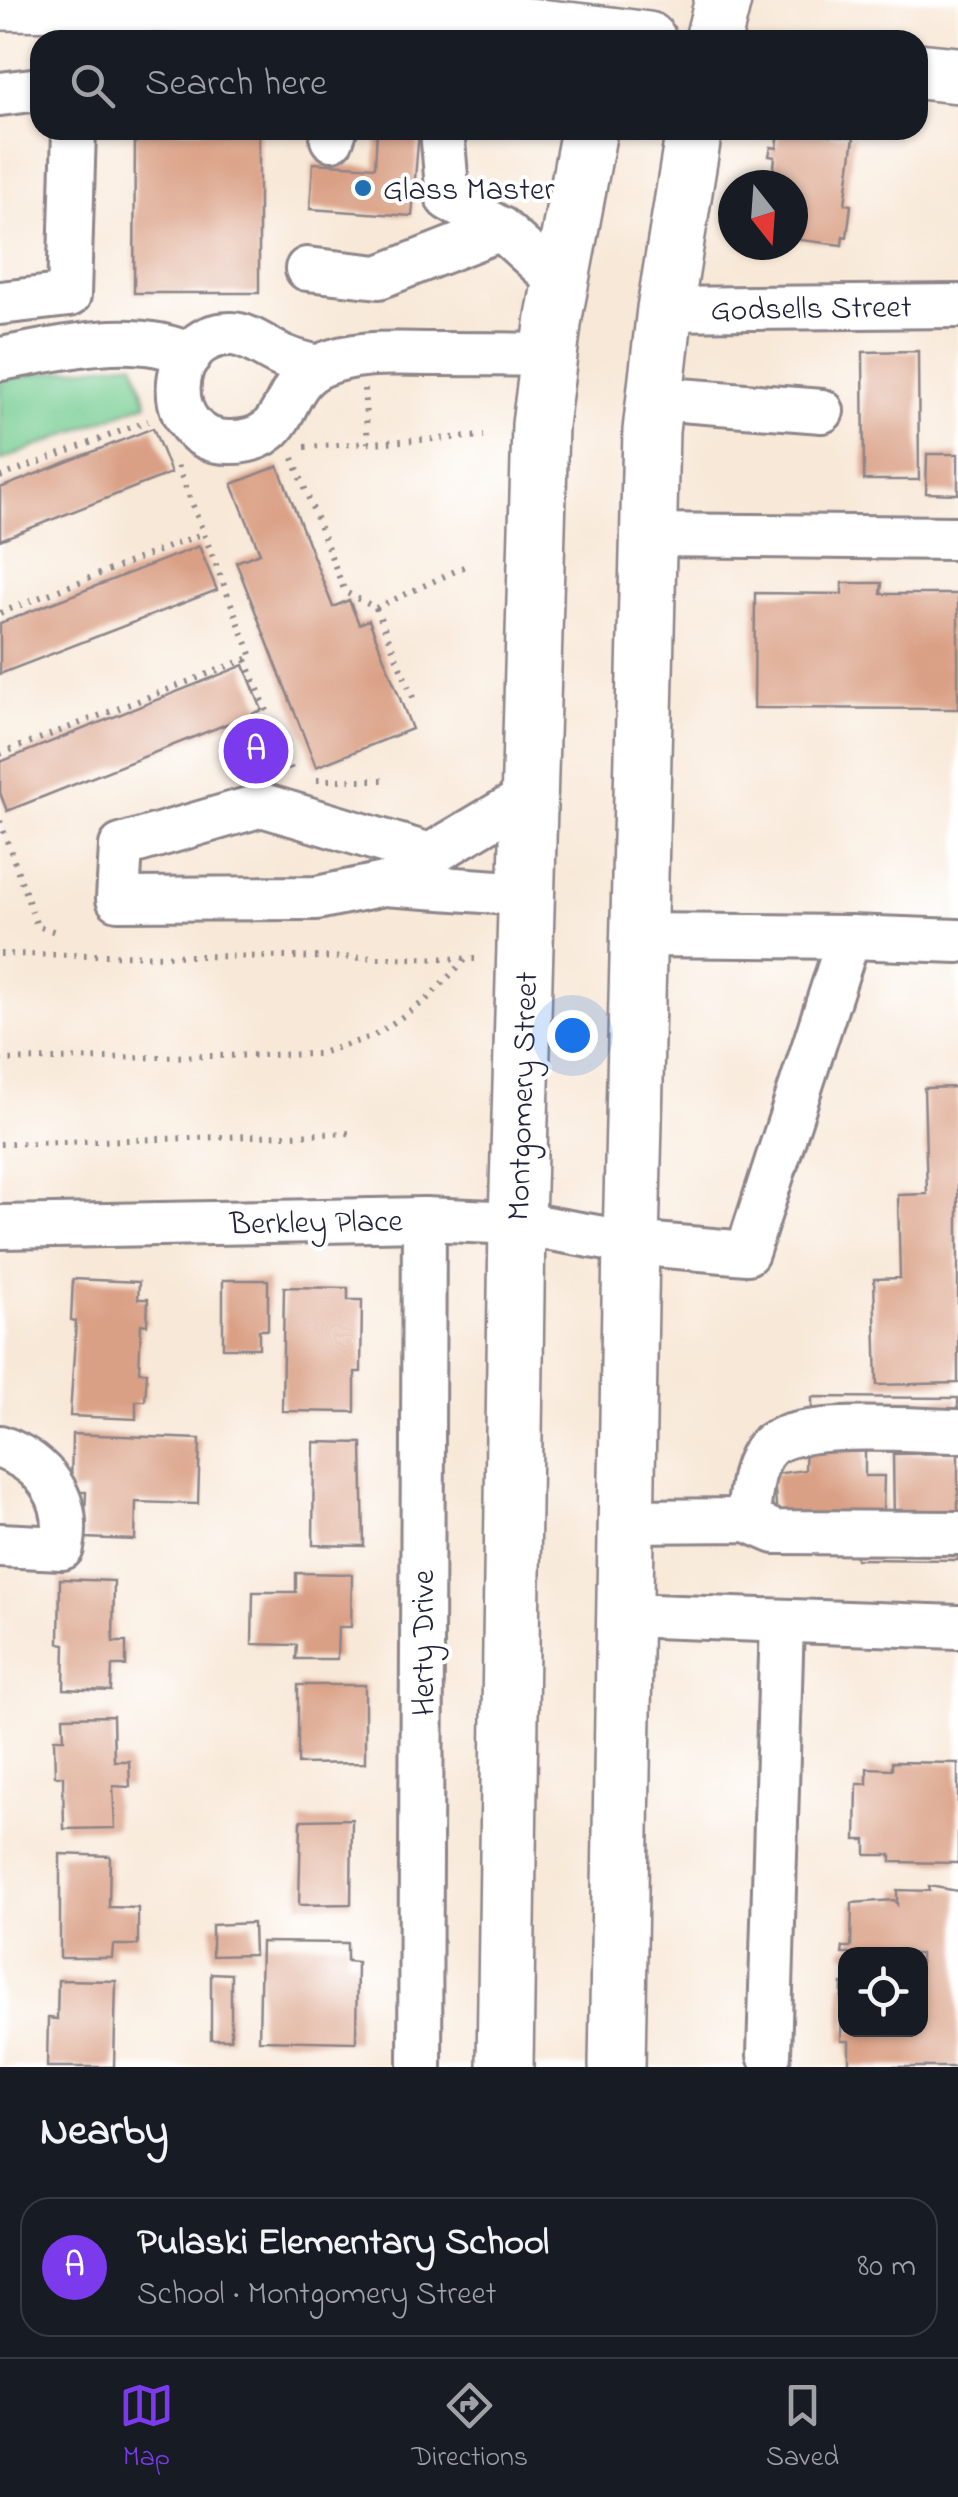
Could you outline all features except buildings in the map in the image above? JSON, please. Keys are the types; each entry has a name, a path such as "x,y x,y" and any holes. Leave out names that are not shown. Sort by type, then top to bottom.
{"main road":[{"path":"716,30 723,0"},
{"path":"0,2 81,21 312,8 456,30 535,24 623,29"},
{"path":"928,72 958,75"},
{"name":"Montgomery Street","path":"505,2067 517,1223 540,426 587,140"},
{"path":"617,2067 631,1243 649,535 655,398 692,140"}],"street":[{"path":"0,94 30,91"},
{"path":"0,303 69,295 74,140"},
{"path":"443,140 448,199 501,229 561,283"},
{"path":"306,269 379,278 501,229"},
{"name":"Godsells Street","path":"665,309 958,306"},
{"path":"316,366 294,390 276,424 251,442 216,442 188,424 177,394 181,366 190,355 202,342 232,334 316,366 362,353 550,355"},
{"path":"0,360 103,342 173,347 190,355"},
{"path":"655,398 822,410"},
{"path":"649,535 958,538"},
{"path":"526,894 428,871 262,806 120,846 118,899 316,898 384,884 428,871 529,796"},
{"path":"639,935 958,941"},
{"name":"Berkley Place","path":"0,1227 424,1219 517,1223 631,1243 746,1253 849,937"},
{"name":"Herty Drive","path":"420,2067 424,1219"},
{"path":"747,1520 756,1468 769,1446 792,1434 829,1429 958,1431"},
{"path":"0,1447 24,1456 50,1480 66,1528 62,1548 0,1545"},
{"path":"626,1521 747,1520 774,1532 958,1533"},
{"path":"625,1614 958,1628"},
{"path":"770,2055 782,1621"}],"path":[{"path":"362,353 368,443"},
{"path":"0,477 158,417"},
{"path":"414,700 376,608 345,592 289,448 484,436"},
{"path":"0,754 252,657 172,452"},
{"path":"0,613 204,533"},
{"path":"376,608 464,566"},
{"path":"246,660 295,779"},
{"path":"314,780 387,780"},
{"path":"0,821 37,926 56,932"},
{"path":"0,954 524,959"},
{"path":"0,1060 318,1054 374,1036 425,1002 466,958"},
{"path":"0,1144 352,1133"}],"green space":[{"path":"134,362 147,403 0,461 0,378"}],"place":[{"name":"Glass Master","path":"363,188"},
{"name":"Pulaski Elementary School","path":"256,751"}]}
